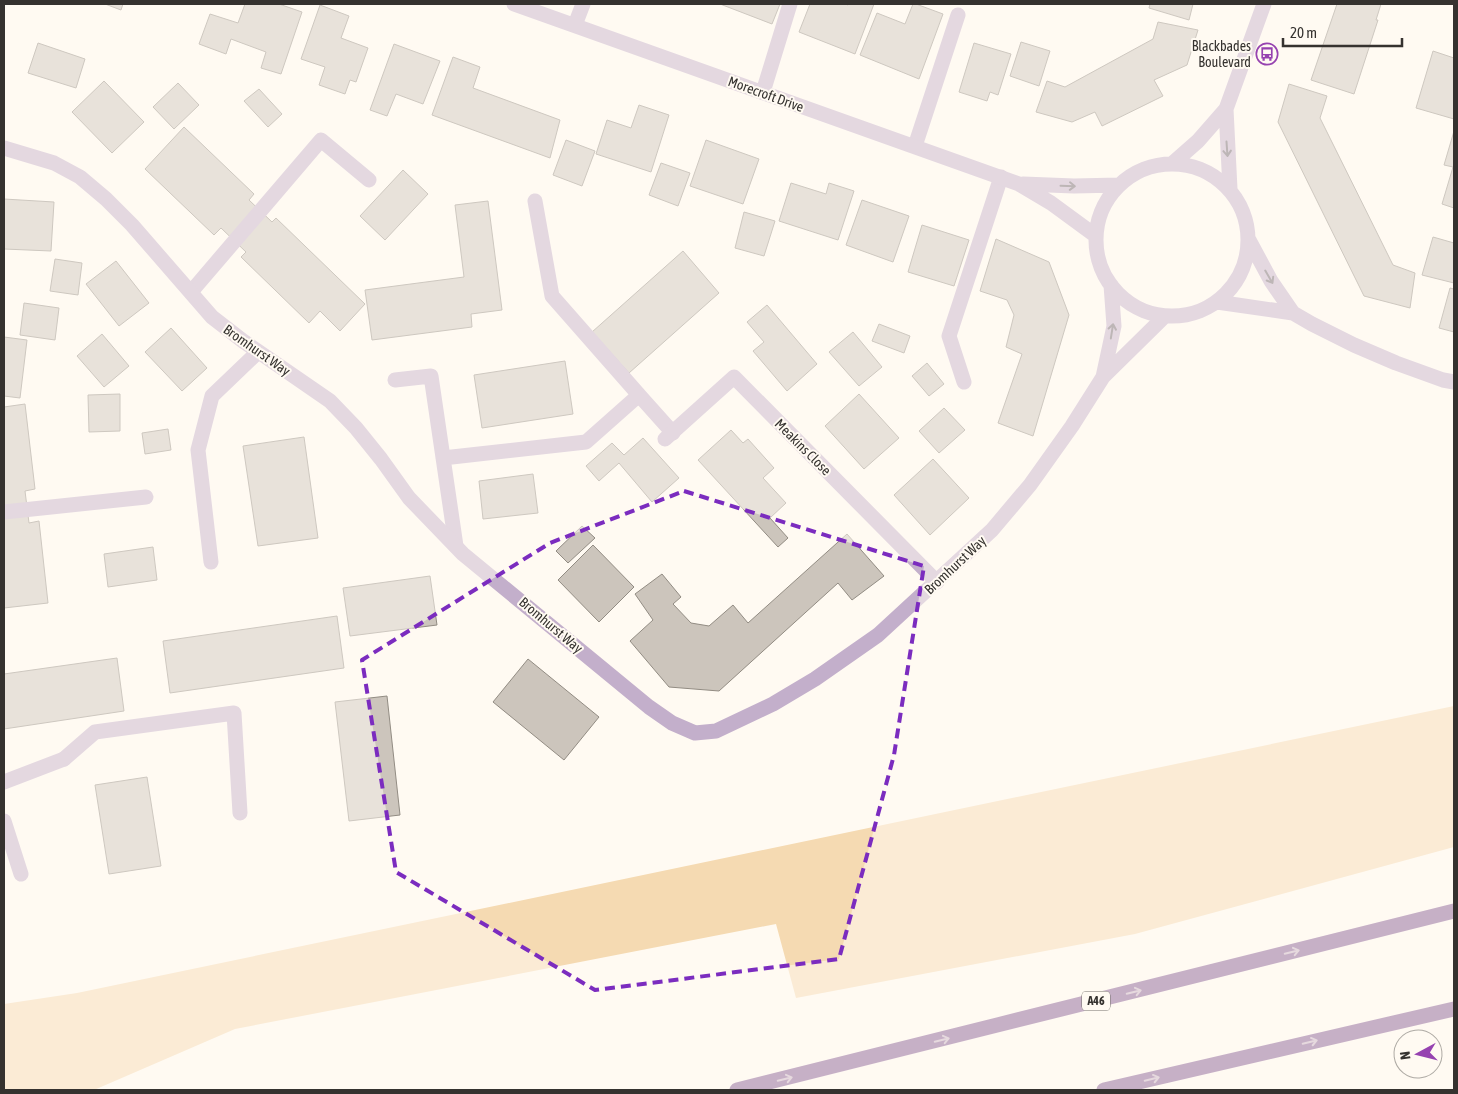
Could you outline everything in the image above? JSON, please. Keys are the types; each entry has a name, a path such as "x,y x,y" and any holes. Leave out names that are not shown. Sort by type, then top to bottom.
{"highway":[{"name":"A46","path":"737,1090 1454,911"},
{"path":"1104,1090 1454,1009"}],"street":[{"name":"Morecroft Drive","path":"514,4 575,24 1019,184 1051,203 1096,236"},
{"path":"575,24 583,4"},
{"path":"763,92 790,4"},
{"path":"1173,163 1198,141 1226,109 1264,4"},
{"path":"915,146 958,15"},
{"path":"1226,109 1230,189"},
{"path":"191,292 321,140 370,180"},
{"name":"Bromhurst Way","path":"4,148 54,163 80,177 106,198 212,317 258,352 330,401 356,428 409,498 456,546 649,707 672,723 695,733 716,731 774,704 815,679 878,635 992,530 1030,485 1072,426 1103,377 1165,316"},
{"path":"1173,163 1194,166 1214,175 1230,189 1240,204 1246,221 1249,240 1248,253 1241,274 1227,294 1201,311 1183,316 1165,316 1145,311 1126,300 1111,285 1104,274 1096,236 1099,217 1107,200 1118,185 1134,173 1153,165 1173,163"},
{"path":"964,382 949,336 1001,177"},
{"name":"Morecroft Drive","path":"1019,184 1118,185"},
{"path":"443,458 586,442 639,395 552,296 535,201"},
{"path":"1249,240 1271,281 1293,313"},
{"name":"Bromhurst Way","path":"1103,377 1114,326 1111,285"},
{"path":"1216,302 1293,313 1354,345 1396,363 1443,380 1454,382"},
{"path":"211,562 198,450 212,396 258,352"},
{"path":"395,380 431,376 456,546"},
{"name":"Meakins Close","path":"639,395 669,436 734,377 937,582"},
{"path":"4,512 146,497"},
{"path":"4,782 64,759 95,732 234,713 240,813"},
{"path":"4,821 21,874"}],"highlighted area":[{"path":"684,491 924,566 894,755 839,959 595,990 396,872 362,660 550,543"}],"shaded area":[{"path":"1454,706 1454,847 1135,934 796,998 776,924 235,1029 94,1090 4,1090 4,1004 77,993"}],"building":[{"path":"105,4 123,4 121,10"},
{"path":"245,4 279,4 302,12 281,74 261,68 266,52 231,39 226,54 199,44 210,14 238,23"},
{"path":"720,4 780,4 772,24"},
{"path":"810,4 874,4 855,54 799,32"},
{"path":"913,4 943,14 919,79 860,55 877,13 905,24"},
{"path":"1150,4 1193,4 1189,20 1149,8"},
{"path":"1337,4 1381,4 1376,20 1378,20 1354,94 1311,80"},
{"path":"320,5 349,16 341,38 368,48 356,82 350,80 345,94 319,85 325,67 301,59"},
{"path":"1158,22 1198,30 1187,65 1154,80 1163,96 1102,126 1095,112 1072,122 1036,112 1047,81 1065,87 1153,39"},
{"path":"1021,42 1050,51 1039,86 1010,76"},
{"path":"38,43 85,59 76,88 28,73"},
{"path":"974,43 1011,54 998,95 990,92 987,101 959,92"},
{"path":"394,44 440,61 423,104 396,94 387,116 370,110"},
{"path":"1433,51 1454,58 1454,119 1416,108"},
{"path":"453,57 480,67 473,88 560,120 550,158 432,115"},
{"path":"104,81 144,122 112,153 72,112"},
{"path":"178,83 199,105 174,129 153,107"},
{"path":"1289,84 1327,96 1320,118 1393,265 1415,273 1410,308 1364,296 1278,122"},
{"path":"259,89 282,114 268,127 244,101"},
{"path":"639,105 669,115 651,172 596,154 607,120 631,128"},
{"path":"184,127 254,194 249,200 272,222 276,218 365,304 340,331 320,311 309,323 241,257 246,252 221,228 214,235 145,169"},
{"path":"1454,131 1454,208 1442,204 1453,167 1444,165"},
{"path":"566,140 595,151 582,186 553,175"},
{"path":"706,140 759,159 743,204 690,186"},
{"path":"661,163 690,173 678,206 649,195"},
{"path":"403,170 428,194 385,240 360,216"},
{"path":"791,183 826,194 829,183 854,191 838,240 779,221"},
{"path":"4,199 54,202 51,251 4,249"},
{"path":"862,200 909,216 893,262 846,245"},
{"path":"488,201 502,310 471,314 472,327 372,340 365,290 464,277 455,205"},
{"path":"744,212 775,221 764,256 735,248"},
{"path":"922,225 969,240 954,286 908,272"},
{"path":"1433,237 1454,243 1454,283 1422,275"},
{"path":"996,239 1049,262 1069,315 1033,436 998,423 1022,354 1006,347 1014,315 1007,300 980,291"},
{"path":"683,251 719,293 629,373 592,332"},
{"path":"55,259 82,263 78,295 50,291"},
{"path":"116,261 149,303 119,326 86,284"},
{"path":"1450,288 1454,289 1454,332 1439,328"},
{"path":"24,303 59,308 55,340 20,335"},
{"path":"767,305 817,364 787,391 753,351 764,342 747,322"},
{"path":"879,324 910,336 904,353 872,341"},
{"path":"171,328 207,368 182,391 145,352"},
{"path":"853,332 882,367 859,386 829,352"},
{"path":"102,334 129,366 104,387 77,356"},
{"path":"4,337 27,340 20,398 4,396"},
{"path":"565,361 573,414 482,428 474,375"},
{"path":"927,363 944,384 929,396 912,376"},
{"path":"120,394 120,431 89,432 88,395"},
{"path":"859,394 899,438 864,469 825,426"},
{"path":"25,404 35,489 25,491 29,523 39,521 48,603 4,608 4,407"},
{"path":"944,408 965,430 939,453 919,431"},
{"path":"168,429 171,450 145,454 142,433"},
{"path":"731,430 743,443 748,439 774,468 763,478 786,503 770,518 788,538 778,547 698,460"},
{"path":"304,437 318,538 258,546 243,446"},
{"path":"643,438 679,478 652,502 619,463 599,481 586,466 612,443 624,455"},
{"path":"933,459 969,498 930,535 894,495"},
{"path":"533,474 538,513 483,519 479,481"},
{"path":"582,526 595,538 568,563 556,551"},
{"path":"847,534 884,576 852,600 838,583 719,691 669,687 630,641 653,620 635,594 662,574 681,597 673,604 691,623 709,626 733,605 748,623"},
{"path":"593,545 634,587 599,622 558,580"},
{"path":"153,547 157,580 108,587 104,554"},
{"path":"430,576 437,625 350,636 343,588"},
{"path":"337,616 344,668 170,693 163,641"},
{"path":"117,658 124,711 4,729 4,674"},
{"path":"528,659 599,717 564,760 493,702"},
{"path":"387,696 400,815 349,821 335,702"},
{"path":"147,777 161,866 109,874 95,785"}],"place":[{"name":"Blackbades Boulevard","path":"1267,54"}]}
